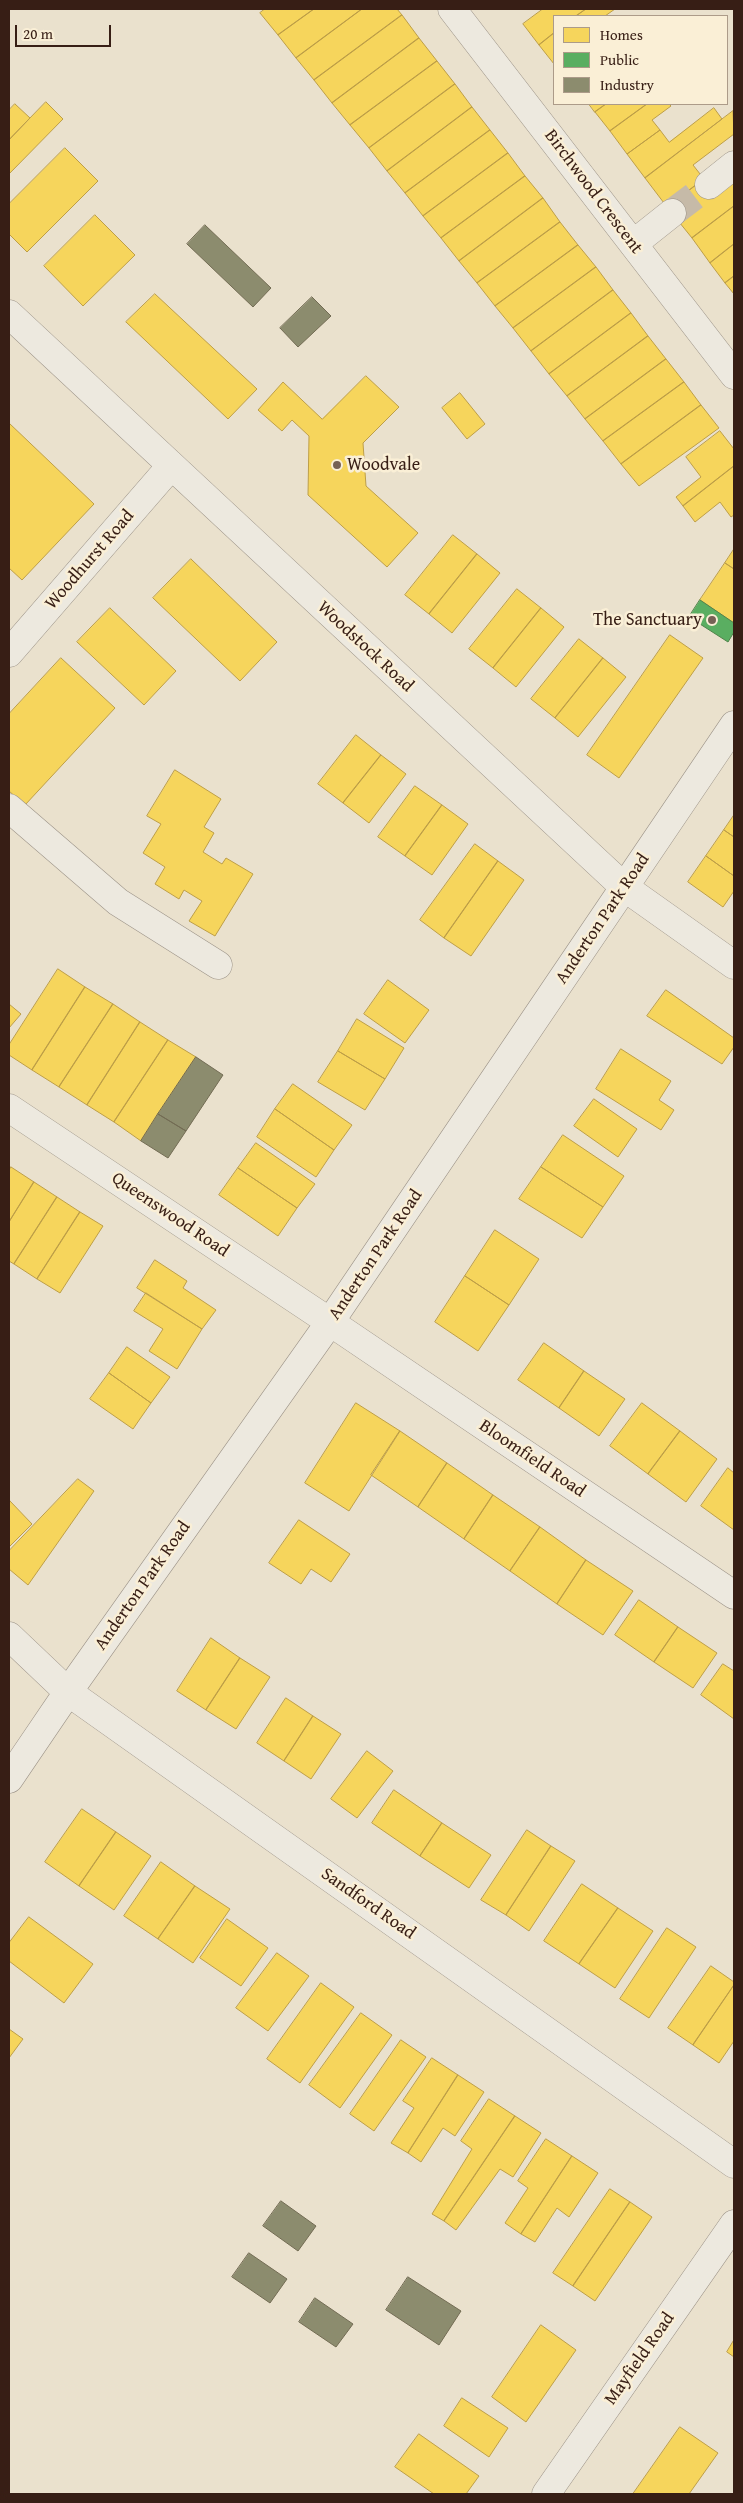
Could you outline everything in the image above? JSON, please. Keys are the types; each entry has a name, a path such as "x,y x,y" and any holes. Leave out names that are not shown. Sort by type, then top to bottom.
{"street":[{"name":"Birchwood Crescent","path":"452,9 734,375"},
{"path":"708,185 734,165"},
{"path":"633,244 672,213"},
{"name":"Woodstock Road","path":"9,314 624,887 734,965"},
{"name":"Woodhurst Road","path":"9,653 171,466"},
{"name":"Anderton Park Road","path":"9,1778 330,1322 734,725"},
{"path":"9,808 118,902 218,965"},
{"name":"Queenswood Road","path":"9,1108 330,1322"},
{"name":"Bloomfield Road","path":"330,1322 734,1596"},
{"name":"Sandford Road","path":"9,1636 68,1692 734,2164"},
{"name":"Mayfield Road","path":"546,2494 734,2224"}],"building: Homes":[{"path":"265,9 314,9 278,35 260,13"},
{"path":"314,9 362,9 296,58 278,35"},
{"path":"362,9 397,9 402,15 314,80 296,58"},
{"path":"543,9 586,9 577,15 553,15 553,34 539,45 523,24"},
{"path":"586,9 615,9 606,15 577,15"},
{"path":"402,15 419,38 332,103 314,80"},
{"path":"553,34 553,63 539,45"},
{"path":"419,38 437,61 350,125 332,103"},
{"path":"437,61 455,84 369,148 350,125"},
{"path":"455,84 472,107 387,171 369,148"},
{"path":"46,102 63,119 9,174 9,140"},
{"path":"15,104 30,118 9,140 9,110"},
{"path":"590,105 605,105 595,112"},
{"path":"605,105 646,105 610,131 595,112"},
{"path":"646,105 671,106 652,120 660,130 627,154 610,131"},
{"path":"472,107 490,130 405,193 387,171"},
{"path":"714,108 722,119 645,178 627,154 660,130 669,142"},
{"path":"733,111 734,134 693,165 704,179 667,207 645,178"},
{"path":"490,130 508,153 423,216 405,193"},
{"path":"65,148 98,181 27,252 9,234 9,204"},
{"path":"508,153 525,176 441,238 423,216"},
{"path":"525,176 543,198 459,261 441,238"},
{"path":"704,179 734,181 734,206 692,238 667,207"},
{"path":"543,198 560,222 477,283 459,261"},
{"path":"734,206 734,244 710,263 692,238"},
{"path":"95,215 135,255 83,306 44,266"},
{"path":"560,222 578,245 495,306 477,283"},
{"path":"734,244 734,276 725,283 710,263"},
{"path":"578,245 596,267 513,328 495,306"},
{"path":"596,267 613,290 531,351 513,328"},
{"path":"734,276 734,294 725,283"},
{"path":"613,290 631,313 549,374 531,351"},
{"path":"155,294 257,389 228,419 126,322"},
{"path":"631,313 648,336 567,396 549,374"},
{"path":"648,336 666,359 585,419 567,396"},
{"path":"666,359 684,382 603,441 585,419"},
{"name":"Woodvale","path":"366,376 399,407 363,443 366,486 418,533 387,567 308,495 309,436 292,420 282,431 258,410 283,382 322,419"},
{"path":"684,382 701,405 621,464 603,441"},
{"path":"460,393 485,424 467,439 442,408"},
{"path":"701,405 719,428 639,486 621,464"},
{"path":"9,423 94,504 22,580 9,568"},
{"path":"720,431 734,449 734,466 683,506 676,497 701,477 686,457"},
{"path":"734,466 734,515 731,517 720,502 695,522 683,506"},
{"path":"453,535 477,554 429,614 405,595"},
{"path":"734,549 734,569 725,563"},
{"path":"477,554 500,573 452,633 429,614"},
{"path":"191,559 277,642 240,681 153,598"},
{"path":"725,563 734,569 734,623 700,600"},
{"path":"517,589 541,608 493,668 469,649"},
{"path":"110,608 176,671 144,705 77,642"},
{"path":"541,608 564,627 516,687 493,668"},
{"path":"670,635 703,658 619,778 587,755"},
{"path":"579,639 603,658 555,718 531,699"},
{"path":"61,658 115,708 25,805 9,791 9,714"},
{"path":"603,658 626,677 578,737 555,718"},
{"path":"356,735 381,755 343,803 318,784"},
{"path":"381,755 406,774 369,823 343,803"},
{"path":"175,770 221,799 204,827 214,833 203,852 222,864 226,858 253,874 215,936 189,921 202,901 184,890 179,899 155,884 165,867 143,853 161,824 147,816"},
{"path":"415,786 442,805 405,856 378,837"},
{"path":"442,805 468,824 432,875 405,856"},
{"path":"734,815 734,837 724,830"},
{"path":"724,830 734,837 734,876 706,856"},
{"path":"475,844 498,861 444,938 420,920"},
{"path":"706,856 734,876 734,891 723,907 688,882"},
{"path":"498,861 524,880 471,956 444,938"},
{"path":"58,969 85,987 32,1070 9,1055 9,1045"},
{"path":"388,980 429,1010 405,1043 364,1014"},
{"path":"85,987 113,1004 59,1087 32,1070"},
{"path":"666,990 734,1038 734,1047 722,1064 647,1016"},
{"path":"9,1004 21,1014 9,1028"},
{"path":"113,1004 140,1022 87,1105 59,1087"},
{"path":"357,1019 404,1048 385,1079 338,1051"},
{"path":"140,1022 168,1040 114,1122 87,1105"},
{"path":"168,1040 196,1057 141,1141 114,1122"},
{"path":"621,1049 671,1081 659,1100 674,1110 661,1130 596,1089"},
{"path":"338,1051 385,1079 365,1110 318,1082"},
{"path":"293,1084 352,1125 334,1150 275,1109"},
{"path":"594,1099 637,1129 618,1157 574,1126"},
{"path":"275,1109 334,1150 316,1177 257,1137"},
{"path":"563,1135 624,1176 603,1207 541,1167"},
{"path":"256,1143 315,1184 297,1208 238,1168"},
{"path":"11,1167 34,1182 9,1222 9,1171"},
{"path":"541,1167 603,1207 582,1238 519,1199"},
{"path":"238,1168 297,1208 278,1236 219,1195"},
{"path":"34,1182 57,1197 14,1264 9,1261 9,1222"},
{"path":"57,1197 80,1212 37,1279 14,1264"},
{"path":"80,1212 103,1226 60,1293 37,1279"},
{"path":"495,1230 539,1259 509,1305 465,1276"},
{"path":"155,1260 187,1281 183,1288 216,1310 202,1329 137,1288"},
{"path":"465,1276 509,1305 478,1351 435,1322"},
{"path":"146,1293 202,1329 177,1369 149,1351 163,1329 134,1311"},
{"path":"544,1343 584,1371 559,1408 518,1380"},
{"path":"127,1347 170,1377 151,1403 109,1373"},
{"path":"584,1371 625,1399 599,1436 559,1408"},
{"path":"109,1373 151,1403 133,1429 90,1399"},
{"path":"356,1403 400,1431 349,1511 305,1483"},
{"path":"642,1403 680,1431 648,1474 610,1446"},
{"path":"400,1431 447,1463 418,1507 371,1475"},
{"path":"680,1431 717,1459 686,1502 648,1474"},
{"path":"447,1463 493,1495 464,1539 418,1507"},
{"path":"728,1468 734,1473 734,1530 701,1506"},
{"path":"78,1479 94,1491 28,1585 9,1569 9,1551"},
{"path":"493,1495 540,1527 510,1571 464,1539"},
{"path":"9,1502 32,1524 9,1547"},
{"path":"299,1520 350,1554 331,1582 311,1569 301,1584 269,1563"},
{"path":"540,1527 586,1560 557,1604 510,1571"},
{"path":"586,1560 633,1591 603,1635 557,1604"},
{"path":"639,1600 678,1627 654,1662 615,1635"},
{"path":"678,1627 717,1653 693,1688 654,1662"},
{"path":"211,1638 240,1658 206,1710 177,1691"},
{"path":"240,1658 270,1677 236,1729 206,1710"},
{"path":"723,1664 734,1671 734,1719 701,1695"},
{"path":"286,1698 313,1716 284,1761 257,1743"},
{"path":"313,1716 341,1734 311,1779 284,1761"},
{"path":"367,1751 393,1771 357,1818 331,1799"},
{"path":"394,1790 442,1823 420,1856 372,1823"},
{"path":"82,1809 116,1832 79,1886 45,1862"},
{"path":"442,1823 491,1855 469,1888 420,1856"},
{"path":"527,1830 551,1846 506,1915 481,1900"},
{"path":"116,1832 151,1856 114,1910 79,1886"},
{"path":"551,1846 575,1861 529,1931 506,1915"},
{"path":"161,1862 195,1886 158,1939 124,1916"},
{"path":"582,1884 618,1908 579,1964 544,1941"},
{"path":"195,1886 230,1909 193,1963 158,1939"},
{"path":"618,1908 653,1931 615,1988 579,1964"},
{"path":"29,1917 93,1964 64,2003 9,1961 9,1943"},
{"path":"227,1919 268,1948 241,1986 200,1958"},
{"path":"667,1928 696,1947 649,2018 620,1999"},
{"path":"277,1953 309,1976 268,2031 236,2008"},
{"path":"711,1966 734,1982 734,1985 693,2045 668,2028"},
{"path":"321,1983 354,2007 300,2083 267,2059"},
{"path":"734,1985 734,2041 719,2063 693,2045"},
{"path":"361,2013 392,2035 340,2108 309,2085"},
{"path":"9,2029 23,2039 9,2058"},
{"path":"401,2040 426,2057 374,2131 350,2114"},
{"path":"432,2058 458,2075 408,2153 391,2143 414,2108 403,2101"},
{"path":"458,2075 484,2092 455,2136 443,2128 421,2162 408,2153"},
{"path":"489,2099 515,2116 444,2221 432,2214 472,2149 461,2141"},
{"path":"515,2116 541,2133 513,2177 500,2169 456,2230 444,2221"},
{"path":"546,2139 572,2156 521,2234 505,2223 528,2188 518,2181"},
{"path":"572,2156 598,2173 569,2217 557,2208 535,2242 521,2234"},
{"path":"610,2189 630,2202 573,2286 553,2273"},
{"path":"630,2202 652,2217 595,2301 573,2286"},
{"path":"541,2325 576,2350 526,2422 492,2397"},
{"path":"734,2340 734,2357 727,2352"},
{"path":"462,2398 508,2428 489,2457 444,2426"},
{"path":"680,2427 718,2453 689,2494 633,2494"},
{"path":"419,2434 479,2476 466,2494 434,2494 395,2467"}],"building: Public":[{"name":"The Sanctuary","path":"700,600 734,623 734,632 728,642 689,617"}],"building: Industry":[{"path":"205,225 271,288 253,307 187,244"},
{"path":"312,297 331,316 298,347 280,328"},
{"path":"196,1057 223,1075 186,1131 158,1114"},
{"path":"158,1114 186,1131 168,1158 141,1141"},
{"path":"281,2201 316,2226 298,2251 263,2226"},
{"path":"249,2253 287,2279 270,2303 232,2277"},
{"path":"408,2277 461,2311 439,2345 386,2310"},
{"path":"315,2298 353,2324 336,2347 299,2322"}],"tunnel":[{"path":"672,213 709,185"}],"place":[{"name":"Woodvale","path":"337,465"},
{"name":"The Sanctuary","path":"712,620"}]}
